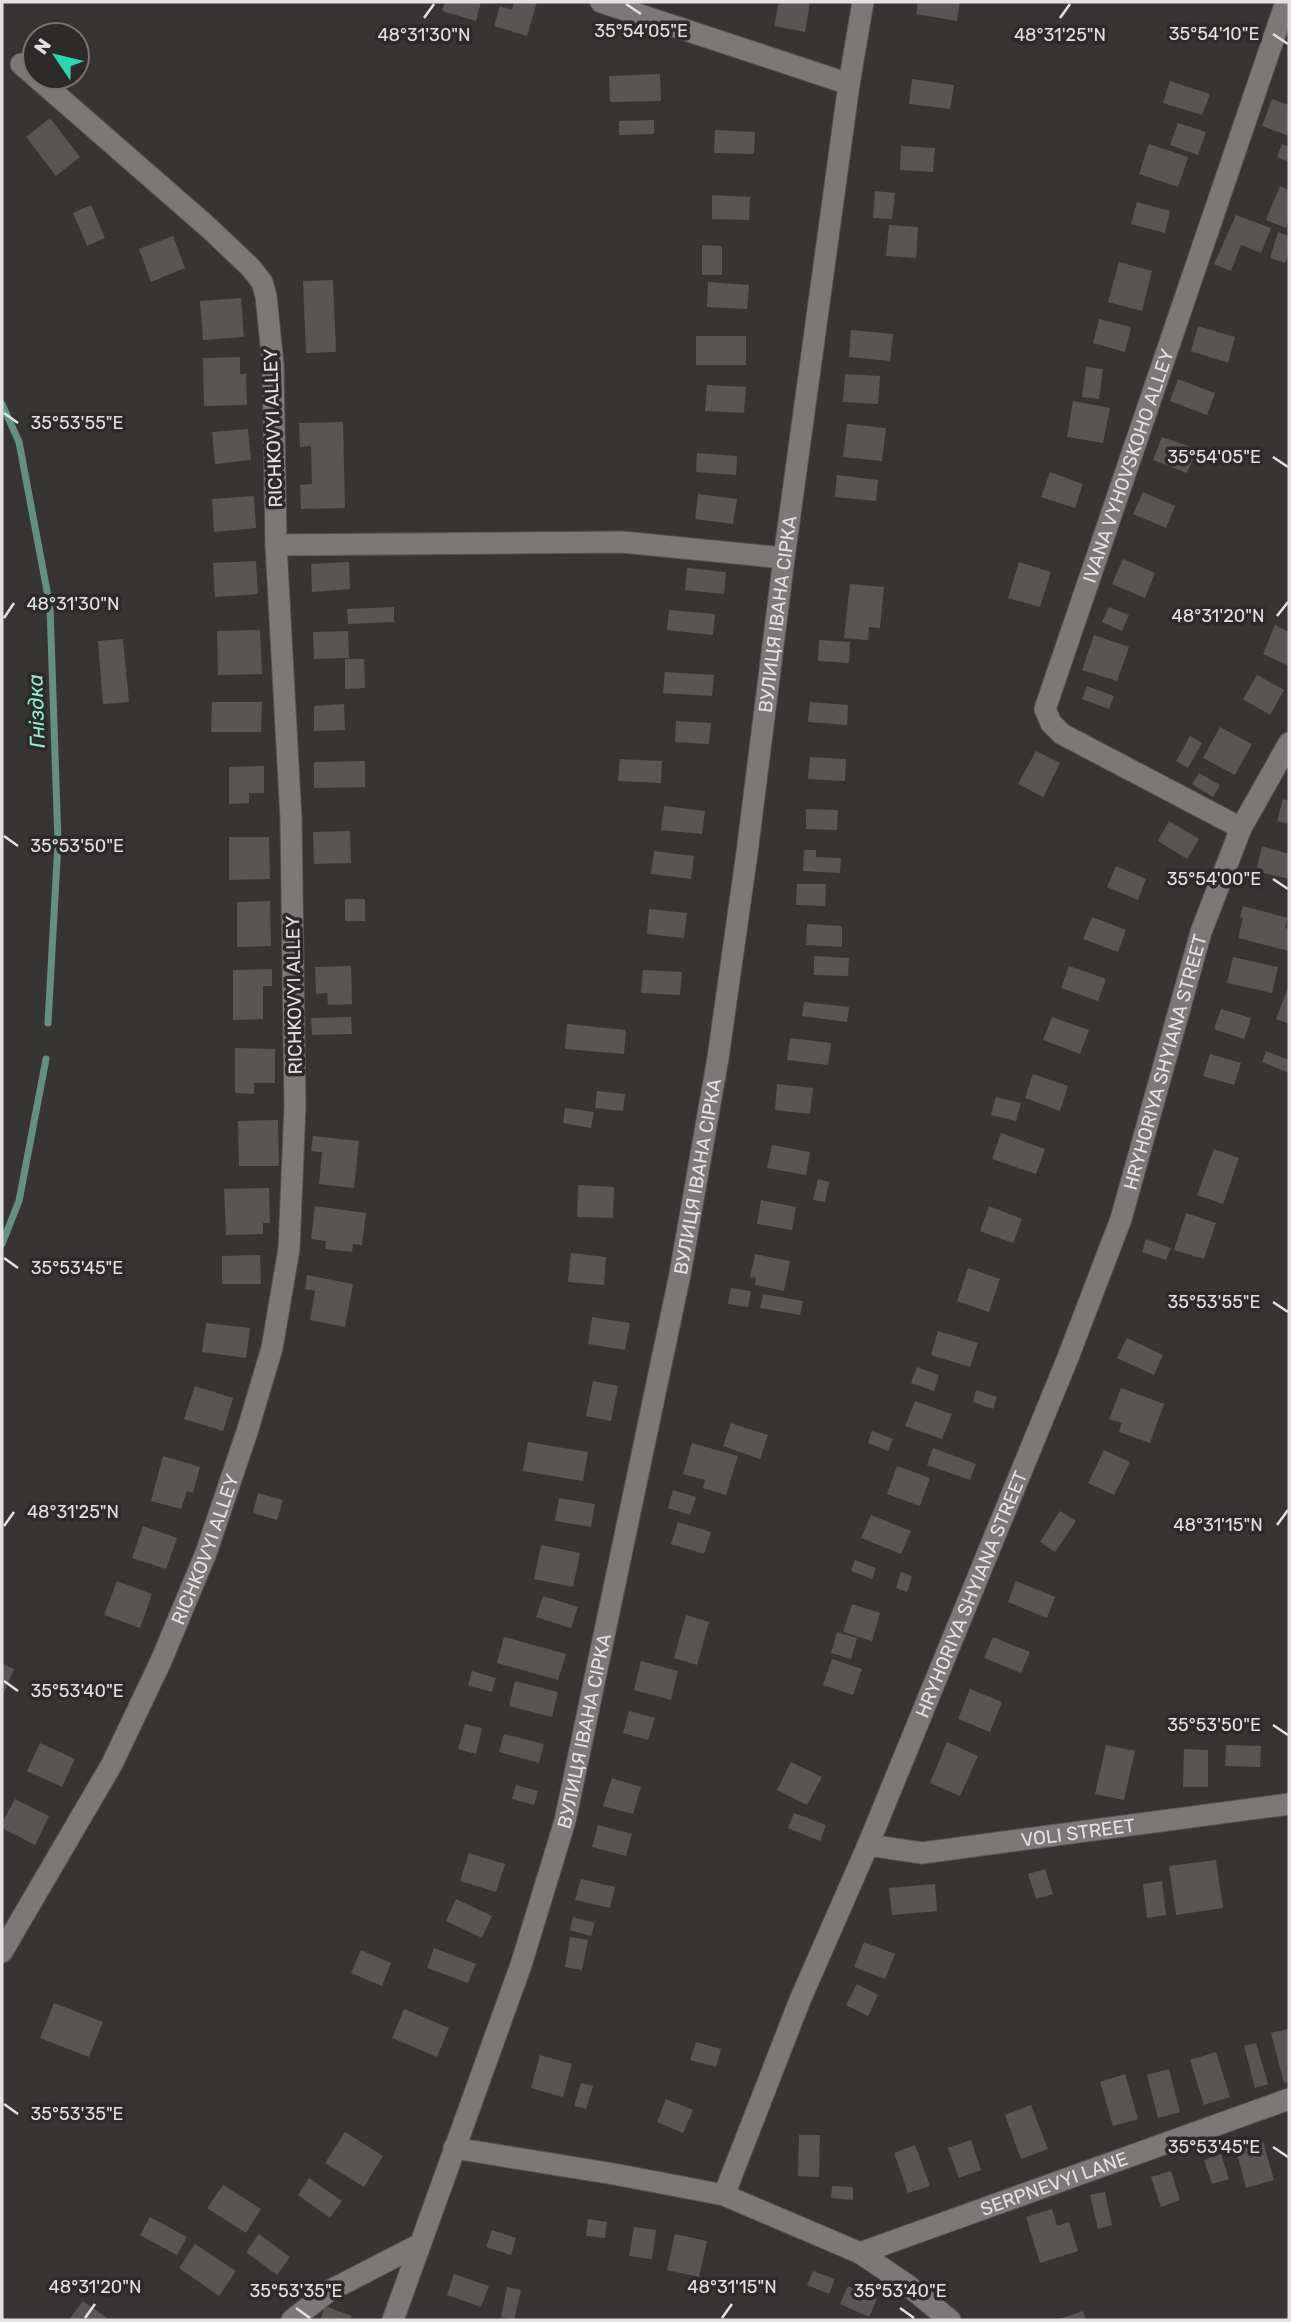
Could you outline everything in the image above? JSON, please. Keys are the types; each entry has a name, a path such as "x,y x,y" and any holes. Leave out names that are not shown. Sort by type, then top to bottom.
{"street":[{"path":"601,2 849,84"},
{"name":"ВУЛИЦЯ ІВАНА СІРКА","path":"393,2320 521,1965 565,1821 680,1274 718,1058 849,84 863,2"},
{"name":"IVANA VYHOVSKOHO ALLEY","path":"1241,828 1062,734 1051,723 1045,709 1286,2"},
{"name":"RICHKOVYI ALLEY","path":"2,1952 112,1764 162,1661 206,1553 272,1348 289,1248 295,1106 291,819 276,545 273,364 266,296 262,282 250,267 164,187 53,91"},
{"path":"276,545 622,541 784,558"},
{"name":"HRYHORIYA SHYIANA STREET","path":"724,2195 800,2000 868,1845 1067,1360 1121,1219 1201,932 1241,828 1289,743"},
{"name":"VOLI STREET","path":"868,1845 922,1853 1289,1804"},
{"name":"SERPNEVYI LANE","path":"860,2253 1289,2099"},
{"path":"454,2148 724,2195 860,2253 906,2284 950,2320"},
{"path":"292,2320 329,2291 420,2244"}],"building":[{"path":"445,2 481,2 476,21 442,11"},
{"path":"514,2 537,2 527,36 494,26 500,6 512,10"},
{"path":"779,2 810,2 805,32 774,26"},
{"path":"918,2 960,2 957,21 916,14"},
{"path":"660,74 661,101 610,102 609,76"},
{"path":"912,79 954,85 950,109 909,104"},
{"path":"1170,81 1210,94 1202,115 1163,103"},
{"path":"1272,99 1289,105 1289,136 1262,126"},
{"path":"50,118 80,157 56,176 26,137"},
{"path":"654,120 654,134 619,135 619,121"},
{"path":"1178,123 1206,132 1198,155 1170,145"},
{"path":"715,130 755,132 754,154 714,153"},
{"path":"1149,144 1188,157 1178,187 1139,174"},
{"path":"1282,144 1289,147 1289,162 1277,157"},
{"path":"901,146 935,148 933,172 900,170"},
{"path":"1280,186 1289,190 1289,220 1286,228 1266,220"},
{"path":"875,191 895,193 892,219 873,218"},
{"path":"712,195 750,197 749,220 712,219"},
{"path":"1137,202 1170,211 1165,233 1131,224"},
{"path":"91,205 105,238 87,246 73,213"},
{"path":"1236,215 1271,228 1261,253 1241,245 1231,271 1214,264"},
{"path":"889,225 918,227 916,258 886,256"},
{"path":"1278,232 1289,236 1289,251 1285,263 1270,258"},
{"path":"173,236 185,268 151,282 139,249"},
{"path":"702,245 722,246 722,275 702,275"},
{"path":"1119,262 1152,271 1142,311 1108,302"},
{"path":"333,280 336,352 306,353 303,281"},
{"path":"708,282 749,285 747,309 707,307"},
{"path":"241,298 244,337 203,340 200,301"},
{"path":"1099,319 1131,327 1125,352 1093,343"},
{"path":"1198,326 1235,337 1228,363 1191,351"},
{"path":"851,330 893,334 890,361 849,357"},
{"path":"696,336 746,336 746,365 696,365"},
{"path":"240,357 240,374 246,374 247,405 204,406 203,358"},
{"path":"1086,367 1103,369 1099,399 1082,397"},
{"path":"845,374 880,376 878,404 843,402"},
{"path":"1178,379 1215,393 1207,415 1170,401"},
{"path":"707,385 746,387 744,413 705,411"},
{"path":"1073,401 1110,408 1103,443 1067,437"},
{"path":"343,422 345,508 301,509 300,485 312,484 311,446 300,447 299,423"},
{"path":"847,424 886,428 882,461 843,457"},
{"path":"248,429 251,460 215,464 212,432"},
{"path":"1162,437 1197,449 1187,473 1153,460"},
{"path":"697,453 737,456 736,475 696,472"},
{"path":"1050,472 1083,484 1075,508 1041,497"},
{"path":"837,475 878,480 876,501 835,497"},
{"path":"1143,492 1175,506 1166,528 1133,514"},
{"path":"698,494 737,499 733,524 695,519"},
{"path":"254,496 256,528 214,532 212,499"},
{"path":"1123,559 1155,573 1145,598 1112,584"},
{"path":"256,561 258,594 215,597 213,563"},
{"path":"349,562 350,589 312,592 311,564"},
{"path":"1019,562 1051,572 1040,607 1008,598"},
{"path":"687,568 726,572 724,594 685,590"},
{"path":"850,584 884,587 880,628 869,627 868,640 844,638"},
{"path":"394,607 394,622 348,624 347,609"},
{"path":"1109,607 1129,615 1122,631 1102,622"},
{"path":"669,610 715,614 713,635 667,630"},
{"path":"1275,625 1289,632 1289,666 1263,654"},
{"path":"260,630 262,674 218,675 217,631"},
{"path":"348,631 349,658 314,659 313,632"},
{"path":"1094,635 1129,647 1117,681 1082,670"},
{"path":"123,639 129,702 103,704 98,641"},
{"path":"819,640 850,642 849,663 818,661"},
{"path":"345,659 364,659 365,688 345,689"},
{"path":"665,672 714,675 712,696 663,693"},
{"path":"1257,675 1284,690 1270,715 1243,699"},
{"path":"1087,686 1114,696 1109,709 1082,699"},
{"path":"212,702 262,702 261,732 211,732"},
{"path":"810,702 848,705 847,725 808,722"},
{"path":"344,704 345,730 314,731 314,706"},
{"path":"676,721 711,723 709,744 675,742"},
{"path":"1220,727 1252,744 1235,775 1203,758"},
{"path":"1190,736 1202,743 1188,768 1176,761"},
{"path":"1036,751 1060,763 1043,797 1018,784"},
{"path":"810,757 846,759 845,781 808,779"},
{"path":"620,759 662,761 661,783 618,781"},
{"path":"365,761 365,787 314,788 314,762"},
{"path":"264,766 264,793 249,793 249,803 229,804 229,767"},
{"path":"1199,773 1220,785 1213,797 1192,784"},
{"path":"1283,799 1289,801 1289,824 1277,821"},
{"path":"664,806 705,811 702,834 661,830"},
{"path":"806,809 838,810 837,830 806,829"},
{"path":"1169,821 1199,839 1187,859 1158,841"},
{"path":"350,831 351,863 314,864 313,832"},
{"path":"229,837 269,837 270,879 229,880"},
{"path":"1262,846 1289,854 1289,879 1256,871"},
{"path":"804,850 816,850 816,857 841,858 840,873 803,871"},
{"path":"654,851 694,856 691,879 651,874"},
{"path":"1116,866 1146,879 1138,900 1107,887"},
{"path":"797,884 826,884 825,906 796,905"},
{"path":"345,899 365,899 365,921 345,921"},
{"path":"270,901 271,946 237,947 237,902"},
{"path":"1243,906 1288,918 1285,928 1289,929 1289,951 1238,938"},
{"path":"649,909 687,913 684,938 647,934"},
{"path":"1092,917 1126,930 1118,952 1083,939"},
{"path":"807,924 842,926 842,947 806,945"},
{"path":"814,956 849,958 848,976 814,975"},
{"path":"1233,957 1278,967 1272,993 1227,983"},
{"path":"351,966 352,1004 328,1005 327,993 316,994 315,967"},
{"path":"1069,966 1106,979 1098,1001 1061,988"},
{"path":"272,969 272,986 263,986 263,1019 233,1020 233,970"},
{"path":"643,970 682,972 680,995 641,993"},
{"path":"1289,985 1289,1024 1276,1019"},
{"path":"804,1002 849,1007 847,1022 802,1016"},
{"path":"1221,1009 1251,1018 1244,1039 1214,1029"},
{"path":"351,1017 352,1034 312,1035 311,1018"},
{"path":"1052,1017 1089,1030 1080,1054 1043,1040"},
{"path":"567,1024 626,1030 624,1054 565,1049"},
{"path":"790,1038 831,1043 828,1065 787,1060"},
{"path":"235,1048 275,1049 275,1083 254,1083 254,1094 235,1093"},
{"path":"1266,1051 1289,1060 1289,1073 1262,1062"},
{"path":"1210,1054 1241,1063 1234,1085 1203,1076"},
{"path":"1033,1074 1068,1086 1060,1111 1025,1098"},
{"path":"777,1084 813,1088 810,1114 775,1110"},
{"path":"597,1091 625,1094 623,1111 595,1108"},
{"path":"996,1097 1021,1103 1016,1121 991,1115"},
{"path":"565,1108 594,1112 591,1128 563,1123"},
{"path":"278,1120 279,1166 239,1166 238,1121"},
{"path":"1001,1133 1045,1149 1036,1174 992,1159"},
{"path":"313,1136 359,1141 354,1188 319,1184 322,1152 311,1151"},
{"path":"772,1145 810,1152 806,1175 767,1168"},
{"path":"1214,1149 1239,1158 1223,1204 1197,1195"},
{"path":"818,1179 829,1182 825,1202 813,1200"},
{"path":"578,1185 614,1187 613,1218 577,1217"},
{"path":"269,1188 270,1223 263,1223 263,1234 226,1235 224,1189"},
{"path":"761,1200 796,1207 792,1230 757,1224"},
{"path":"315,1206 366,1213 362,1245 353,1244 352,1252 325,1249 326,1241 311,1239"},
{"path":"989,1206 1022,1219 1013,1243 980,1231"},
{"path":"1186,1213 1216,1223 1204,1259 1174,1250"},
{"path":"1146,1239 1171,1248 1166,1260 1142,1252"},
{"path":"571,1253 606,1257 604,1285 568,1282"},
{"path":"755,1254 790,1261 784,1291 755,1285 756,1278 750,1277"},
{"path":"260,1255 261,1284 222,1284 222,1256"},
{"path":"968,1268 1000,1279 989,1312 957,1301"},
{"path":"307,1275 353,1284 345,1327 310,1320 315,1291 305,1289"},
{"path":"731,1288 751,1291 748,1307 728,1304"},
{"path":"763,1294 803,1301 800,1315 760,1308"},
{"path":"592,1317 630,1323 625,1350 588,1344"},
{"path":"206,1323 250,1328 246,1358 202,1352"},
{"path":"938,1331 978,1343 970,1367 931,1355"},
{"path":"1127,1338 1163,1355 1154,1375 1117,1358"},
{"path":"917,1367 939,1375 934,1391 911,1383"},
{"path":"593,1381 618,1386 611,1421 586,1416"},
{"path":"195,1386 233,1398 223,1431 184,1419"},
{"path":"1121,1388 1164,1404 1150,1443 1119,1432 1122,1423 1109,1419"},
{"path":"976,1390 997,1397 993,1409 973,1402"},
{"path":"915,1401 952,1414 942,1439 905,1426"},
{"path":"731,1423 768,1435 760,1459 723,1446"},
{"path":"872,1431 893,1439 888,1451 868,1443"},
{"path":"528,1442 588,1452 583,1481 523,1471"},
{"path":"692,1443 738,1456 726,1495 703,1488 705,1480 683,1474"},
{"path":"933,1448 976,1464 970,1480 927,1465"},
{"path":"1104,1450 1130,1462 1114,1495 1088,1483"},
{"path":"163,1456 200,1467 193,1493 187,1491 181,1509 151,1501"},
{"path":"897,1466 930,1478 920,1506 887,1494"},
{"path":"673,1490 696,1497 690,1515 668,1508"},
{"path":"258,1493 283,1500 277,1520 253,1513"},
{"path":"559,1498 595,1504 591,1527 555,1521"},
{"path":"1060,1511 1076,1521 1055,1552 1040,1542"},
{"path":"871,1515 911,1531 901,1554 861,1538"},
{"path":"678,1522 711,1532 704,1554 671,1544"},
{"path":"143,1526 177,1538 166,1569 132,1558"},
{"path":"541,1545 580,1553 573,1587 534,1579"},
{"path":"855,1560 876,1568 872,1579 851,1571"},
{"path":"901,1572 912,1576 907,1592 896,1588"},
{"path":"117,1581 152,1594 140,1628 104,1615"},
{"path":"1016,1581 1055,1597 1047,1618 1008,1602"},
{"path":"543,1596 578,1607 571,1628 536,1617"},
{"path":"852,1604 880,1613 872,1641 843,1632"},
{"path":"686,1615 709,1622 697,1665 674,1658"},
{"path":"837,1632 857,1638 851,1659 831,1653"},
{"path":"504,1637 566,1654 558,1680 497,1663"},
{"path":"993,1637 1030,1652 1021,1673 984,1658"},
{"path":"832,1659 862,1669 853,1695 823,1685"},
{"path":"641,1661 678,1671 671,1700 634,1690"},
{"path":"2,1664 14,1669 2,1697"},
{"path":"472,1671 496,1678 492,1692 468,1685"},
{"path":"515,1681 558,1692 552,1717 509,1706"},
{"path":"970,1689 1002,1702 990,1732 958,1719"},
{"path":"629,1711 655,1718 648,1740 623,1733"},
{"path":"465,1724 482,1728 476,1754 458,1749"},
{"path":"504,1734 544,1744 539,1763 499,1752"},
{"path":"947,1742 978,1756 960,1796 930,1783"},
{"path":"40,1743 75,1759 62,1787 27,1771"},
{"path":"1106,1745 1135,1751 1124,1800 1095,1794"},
{"path":"1226,1745 1261,1746 1260,1767 1225,1766"},
{"path":"1184,1749 1208,1750 1208,1787 1183,1787"},
{"path":"791,1762 822,1777 807,1805 777,1790"},
{"path":"612,1778 641,1787 633,1814 603,1806"},
{"path":"516,1785 538,1791 534,1805 512,1799"},
{"path":"15,1799 49,1816 35,1845 2,1828"},
{"path":"794,1813 826,1825 820,1841 788,1828"},
{"path":"598,1825 632,1834 626,1856 592,1847"},
{"path":"469,1853 505,1864 496,1892 460,1881"},
{"path":"1216,1860 1223,1908 1176,1915 1169,1866"},
{"path":"1045,1869 1053,1894 1036,1899 1028,1874"},
{"path":"581,1879 615,1887 610,1908 575,1900"},
{"path":"1162,1881 1166,1915 1147,1918 1143,1884"},
{"path":"935,1884 937,1911 892,1915 889,1888"},
{"path":"456,1899 492,1916 482,1938 446,1921"},
{"path":"573,1917 595,1923 591,1936 570,1930"},
{"path":"570,1937 588,1940 582,1970 565,1967"},
{"path":"864,1942 895,1954 885,1979 854,1967"},
{"path":"434,1948 476,1964 468,1983 427,1968"},
{"path":"361,1950 391,1963 382,1986 351,1973"},
{"path":"857,1984 878,1995 868,2016 846,2005"},
{"path":"54,2003 103,2022 89,2057 40,2038"},
{"path":"404,2009 449,2028 437,2057 392,2038"},
{"path":"1289,2029 1289,2082 1284,2083 1271,2033"},
{"path":"696,2042 721,2049 716,2067 690,2060"},
{"path":"1256,2043 1268,2084 1255,2088 1244,2046"},
{"path":"1216,2052 1230,2097 1204,2105 1190,2060"},
{"path":"540,2055 572,2064 563,2097 531,2088"},
{"path":"1169,2069 1180,2112 1158,2118 1147,2075"},
{"path":"1125,2074 1138,2119 1113,2126 1100,2082"},
{"path":"581,2083 593,2086 586,2109 574,2106"},
{"path":"666,2099 693,2110 683,2133 657,2122"},
{"path":"1031,2105 1048,2149 1021,2159 1005,2115"},
{"path":"345,2132 383,2156 364,2187 325,2163"},
{"path":"799,2135 820,2135 819,2177 798,2176"},
{"path":"1262,2138 1274,2180 1246,2188 1235,2146"},
{"path":"971,2140 981,2170 959,2178 948,2148"},
{"path":"915,2145 930,2186 908,2193 894,2153"},
{"path":"1221,2154 1229,2179 1212,2184 1204,2160"},
{"path":"1171,2171 1180,2200 1161,2207 1151,2177"},
{"path":"309,2178 342,2201 330,2218 298,2195"},
{"path":"223,2185 261,2209 246,2233 207,2208"},
{"path":"832,2186 853,2187 853,2200 831,2198"},
{"path":"1105,2192 1112,2225 1098,2229 1090,2195"},
{"path":"1052,2209 1057,2226 1069,2222 1078,2251 1040,2263 1026,2217"},
{"path":"150,2217 187,2237 177,2255 140,2235"},
{"path":"588,2219 607,2222 605,2238 586,2236"},
{"path":"634,2227 656,2230 652,2259 629,2256"},
{"path":"492,2230 516,2238 511,2255 486,2247"},
{"path":"259,2234 290,2257 277,2275 246,2252"},
{"path":"675,2234 707,2241 699,2277 667,2270"},
{"path":"195,2244 236,2271 219,2296 179,2268"},
{"path":"813,2271 835,2279 829,2294 807,2285"},
{"path":"454,2274 489,2286 481,2307 447,2295"},
{"path":"848,2286 877,2299 869,2317 840,2304"},
{"path":"507,2287 521,2290 514,2320 501,2317"},
{"path":"83,2301 110,2320 69,2320"},
{"path":"325,2306 352,2316 350,2320 320,2320"},
{"path":"1083,2311 1086,2320 1056,2320"}],"waterway":[{"name":"Гніздка","path":"2,404 19,442 50,607 58,842 48,1023"},
{"name":"Гніздка","path":"2,1244 19,1201 46,1059"}]}
